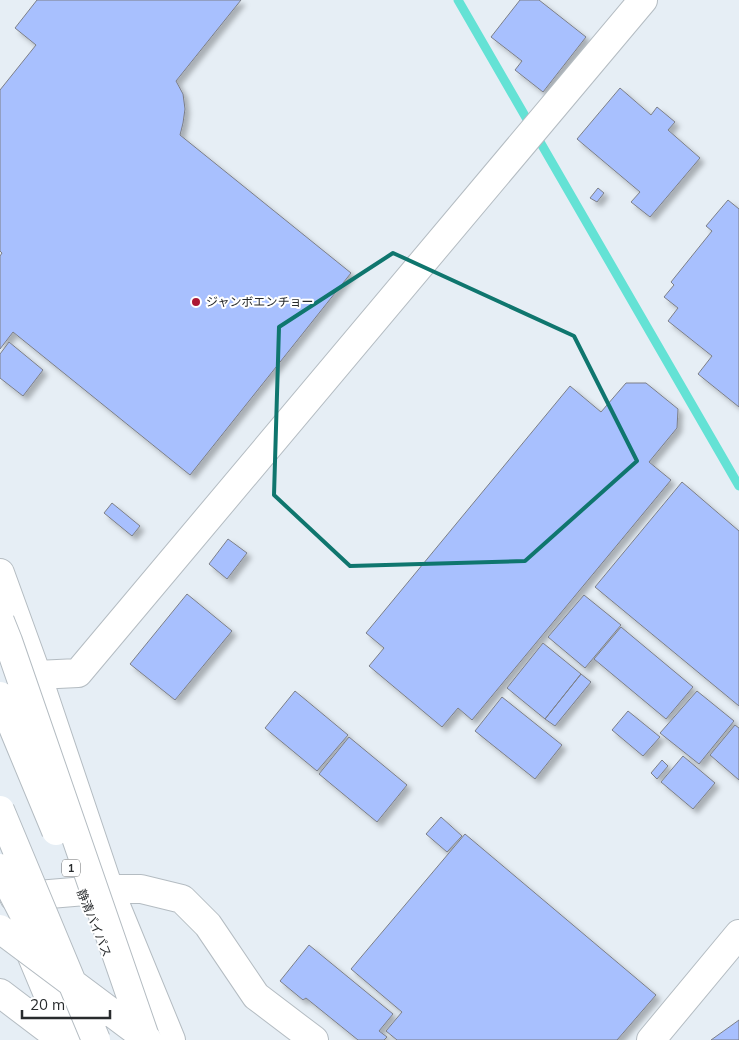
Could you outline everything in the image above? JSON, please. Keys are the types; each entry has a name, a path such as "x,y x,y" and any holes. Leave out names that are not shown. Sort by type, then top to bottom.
{"main road":[{"path":"37,675 78,672 642,0"},
{"path":"0,573 37,675 109,889 171,1040"},
{"path":"0,621 147,1040"},
{"name":"静清バイパス","path":"0,696 142,1040"},
{"path":"0,810 96,1040"},
{"path":"0,868 90,1040"},
{"path":"67,1040 4,891 141,889 182,899 208,925 256,996 314,1040"},
{"path":"0,929 147,1040"},
{"path":"651,1040 739,934"},
{"path":"5,996 62,1040"}],"highlighted area":[{"path":"393,253 574,336 637,461 525,561 350,566 274,495 279,327"}],"building":[{"path":"37,0 241,0 176,81 183,94 185,109 180,135 351,273 190,475 13,332 0,349 0,256 2,253 0,251 0,90 36,45 15,28"},
{"path":"520,0 539,0 586,37 543,92 515,70 522,61 491,37"},
{"path":"620,88 651,115 657,107 675,122 668,130 700,158 650,217 631,202 640,192 577,139"},
{"path":"598,188 604,193 597,202 590,198"},
{"path":"728,200 739,209 739,407 698,374 712,356 668,321 678,308 664,297 674,285 671,282 712,231 706,226"},
{"path":"9,342 43,370 23,396 0,378 0,354"},
{"path":"626,383 646,383 678,409 677,428 649,462 671,480 472,720 458,708 442,727 369,666 384,648 366,633 570,386 601,412"},
{"path":"682,482 739,531 739,706 595,587"},
{"path":"112,503 140,526 132,536 104,513"},
{"path":"228,539 247,553 227,579 209,564"},
{"path":"187,594 232,631 175,700 130,664"},
{"path":"584,595 621,625 585,668 548,637"},
{"path":"621,627 693,687 666,719 594,659"},
{"path":"543,643 581,674 545,719 507,688"},
{"path":"581,674 591,682 555,726 545,719"},
{"path":"295,691 348,735 317,771 265,728"},
{"path":"697,691 734,721 699,764 660,733"},
{"path":"502,697 562,745 535,779 475,731"},
{"path":"628,711 660,737 643,756 612,730"},
{"path":"735,725 739,728 739,780 710,755"},
{"path":"349,737 407,785 377,822 319,774"},
{"path":"683,756 715,783 693,809 661,782"},
{"path":"662,760 668,766 657,779 651,773"},
{"path":"441,817 462,836 447,852 426,834"},
{"path":"465,834 656,995 617,1040 397,1040 386,1031 402,1012 351,969"},
{"path":"309,945 393,1014 379,1031 387,1037 384,1040 358,1040 306,998 303,1000 280,981"},
{"path":"739,1020 739,1040 711,1040"}],"waterway":[{"path":"458,0 739,486"}],"place":[{"name":"ジャンボエンチョー","path":"196,302"}]}
